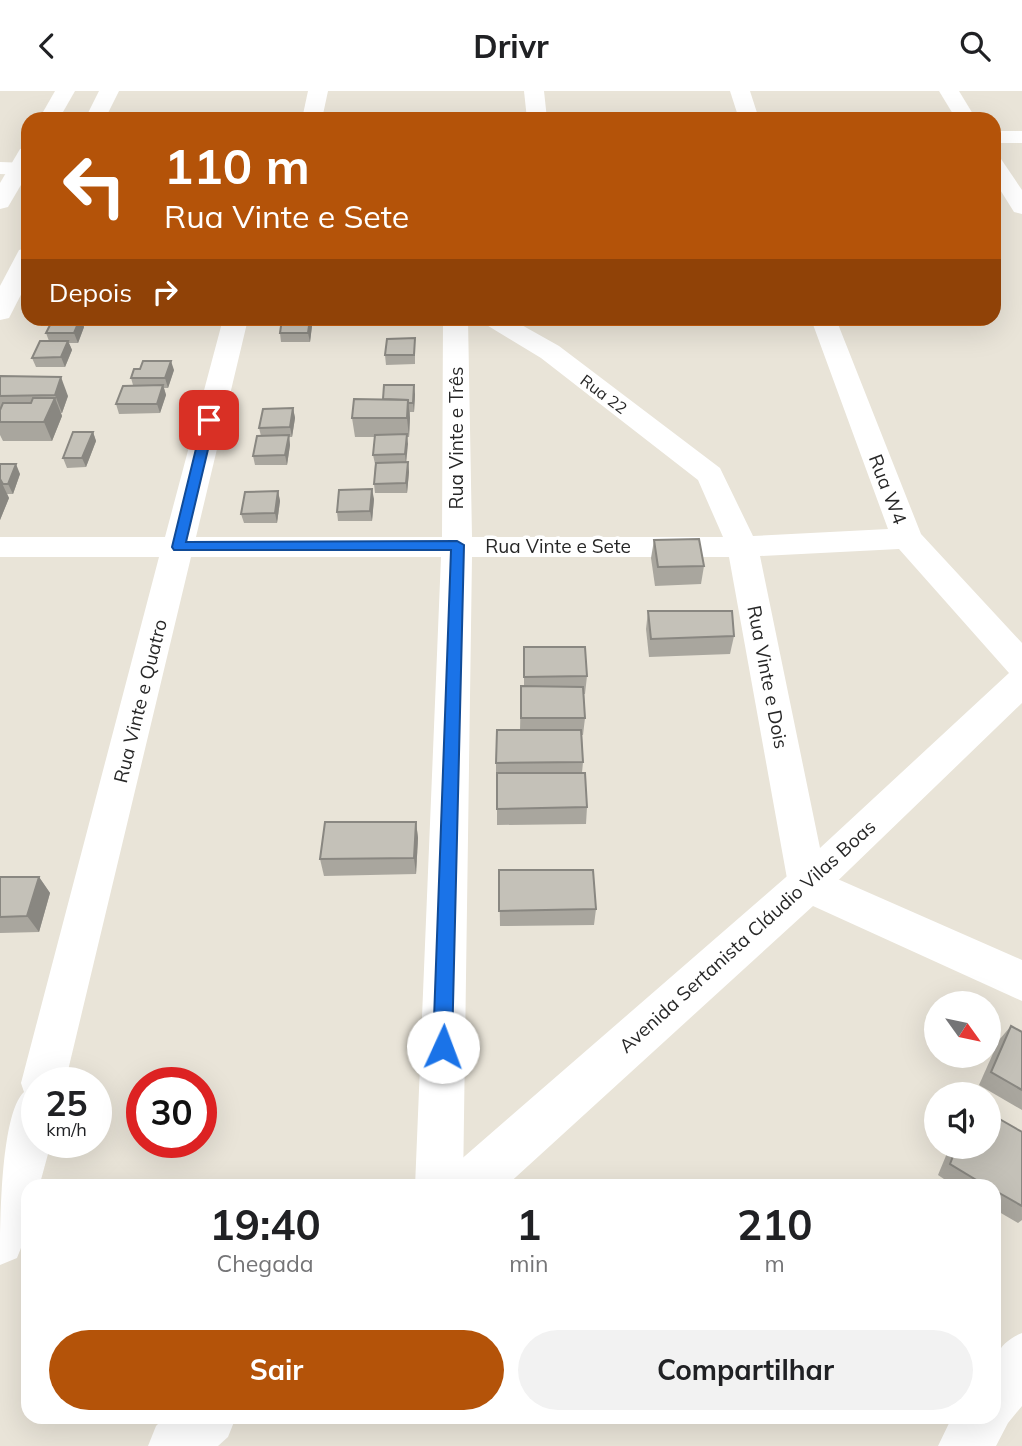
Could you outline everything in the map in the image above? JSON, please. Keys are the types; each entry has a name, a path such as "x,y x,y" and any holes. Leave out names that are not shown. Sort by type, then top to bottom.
{"street":[{"path":"53,112 65,91"},
{"path":"98,112 109,91"},
{"path":"314,112 318,91"},
{"path":"534,91 536,112"},
{"path":"740,91 747,112"},
{"path":"948,91 962,112"},
{"path":"1001,137 1022,137"},
{"path":"0,202 19,159"},
{"path":"1001,174 1022,207"},
{"path":"0,312 21,269"},
{"name":"Rua Vinte e Quatro","path":"47,1067 232,326"},
{"name":"Rua Vinte e Três","path":"439,1179 457,545 456,326"},
{"name":"Rua 22","path":"506,326 550,352 709,475"},
{"path":"548,326 550,352"},
{"name":"Rua W4","path":"827,326 907,538 1022,665"},
{"name":"Rua Vinte e Dois","path":"709,475 743,547 808,884"},
{"name":"Rua Vinte e Sete","path":"0,547 743,547 907,538"},
{"name":"Avenida Sertanista Cláudio Vilas Boas","path":"477,1179 808,884 1022,682"},
{"path":"808,884 1022,981"},
{"path":"0,1241 10,1175 21,1148"},
{"path":"1001,1391 1022,1359"},
{"path":"176,1446 200,1424"},
{"path":"965,1446 979,1424"}],"building":[{"path":"50,326 77,326 74,333 46,333"},
{"path":"281,326 309,326 308,333 280,333"},
{"path":"415,338 414,355 385,355 387,339"},
{"path":"40,341 68,341 61,357 32,358"},
{"path":"143,361 171,361 165,378 131,378 134,369 140,369"},
{"path":"0,376 61,377 55,395 0,396"},
{"path":"163,385 157,404 116,404 123,386"},
{"path":"384,385 414,385 413,403 408,403 408,400 383,399"},
{"path":"33,398 55,398 44,422 0,422 3,403 31,403"},
{"path":"354,399 408,400 407,418 352,418"},
{"path":"293,408 290,427 259,428 263,409"},
{"path":"73,432 93,432 82,458 63,458"},
{"path":"407,434 405,454 373,455 375,435"},
{"path":"289,435 285,455 253,456 257,436"},
{"path":"408,462 406,483 374,484 376,463"},
{"path":"0,464 16,464 8,484 3,484 0,479"},
{"path":"372,489 370,511 337,512 339,490"},
{"path":"278,491 275,513 241,514 245,492"},
{"path":"699,539 704,566 658,567 654,540"},
{"path":"648,611 732,611 734,636 651,639"},
{"path":"524,647 585,647 587,676 524,677"},
{"path":"521,686 583,687 585,718 521,718"},
{"path":"497,730 581,730 583,762 496,763"},
{"path":"497,773 585,773 587,807 497,809"},
{"path":"325,822 416,822 414,858 320,859"},
{"path":"499,870 593,870 596,909 499,911"},
{"path":"0,877 39,877 27,916 0,917"},
{"path":"1011,1026 1022,1032 1022,1090 991,1072 993,1068 1001,1068 1001,1049"},
{"path":"1001,1120 1022,1132 1022,1206 1001,1194 1001,1179 975,1179 950,1164 952,1159 1001,1159"}],"route":[{"path":"209,420 178,547 457,545 443,1047"}]}
